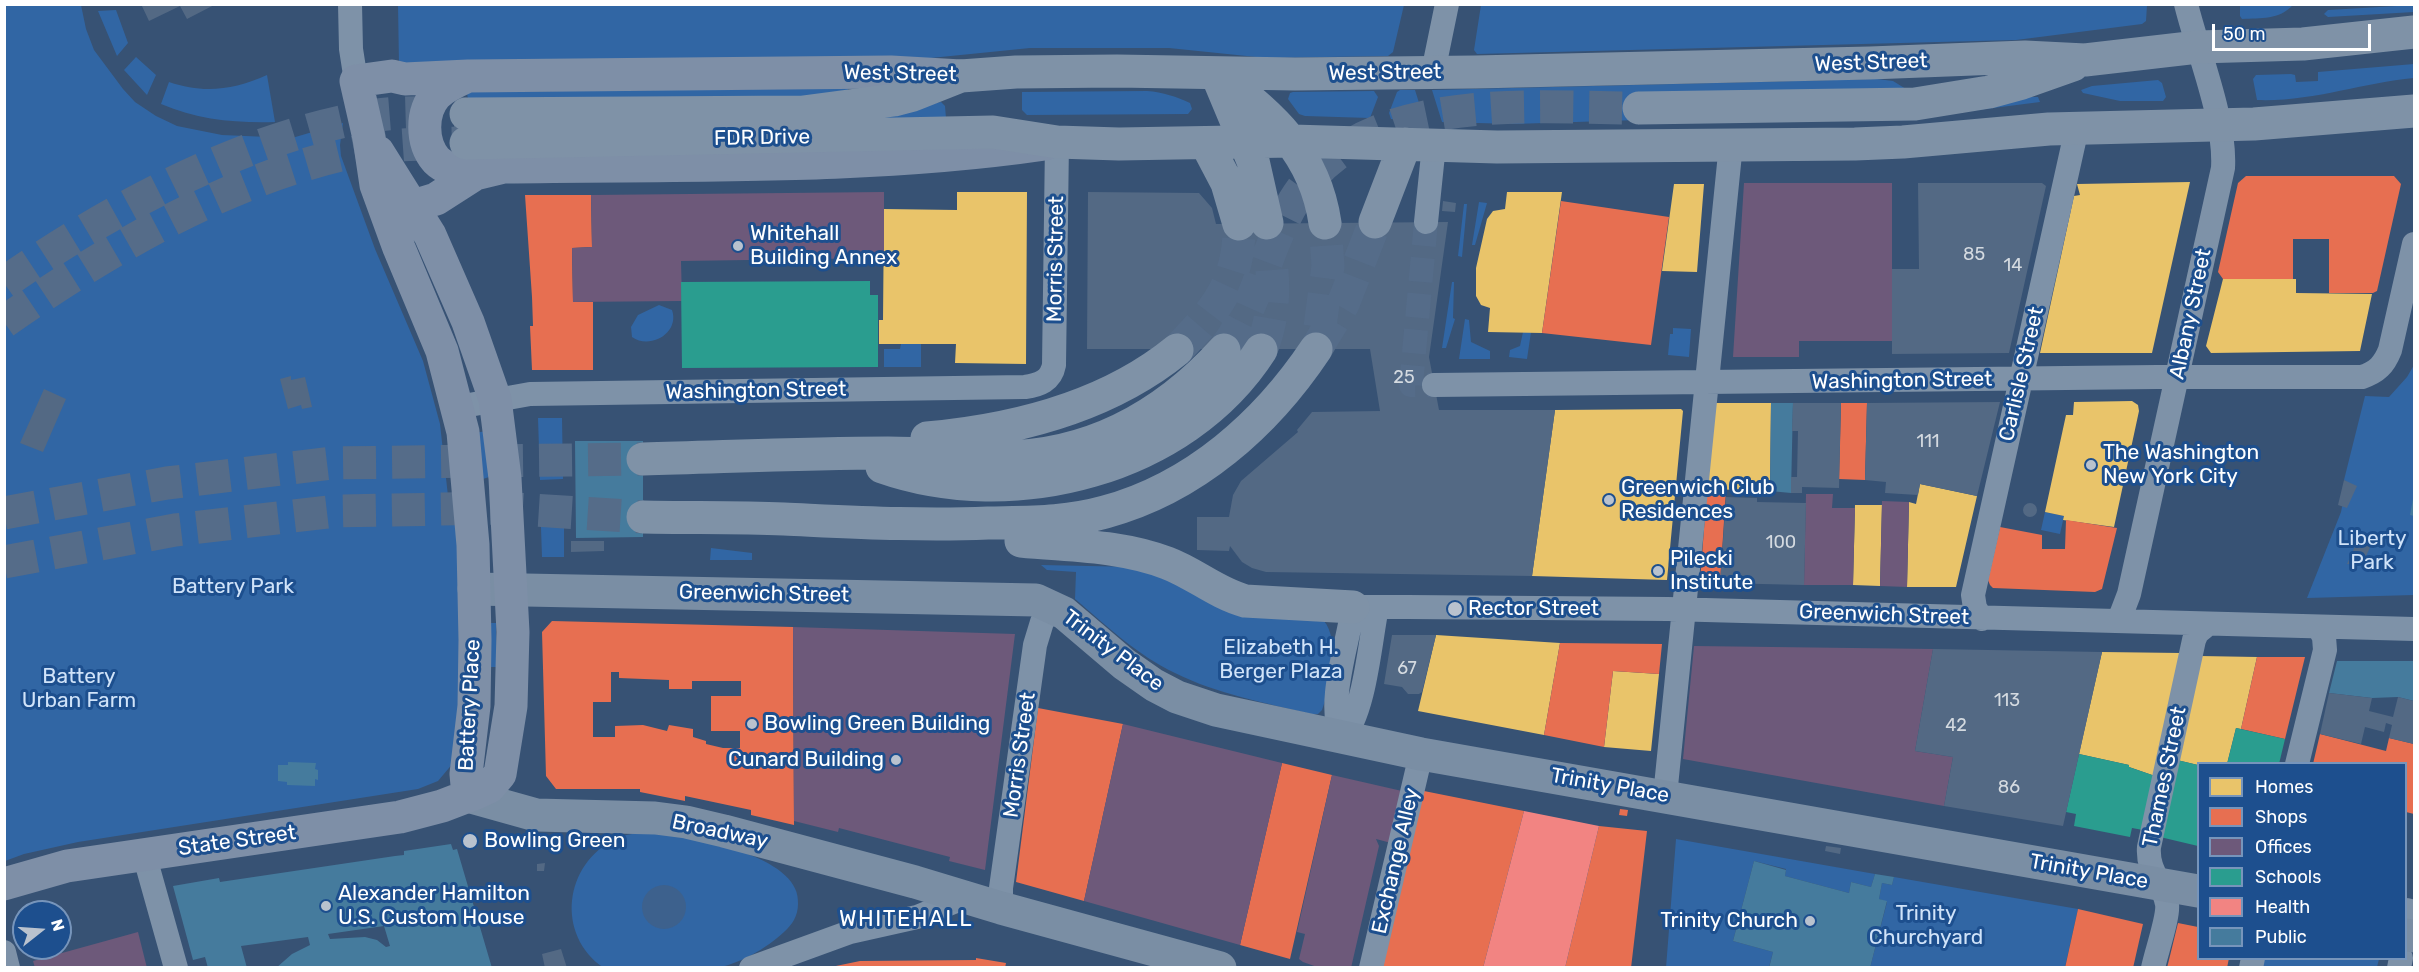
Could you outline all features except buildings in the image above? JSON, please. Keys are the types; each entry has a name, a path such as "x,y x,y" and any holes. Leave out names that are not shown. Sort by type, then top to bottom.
{"highway":[{"name":"West Street","path":"960,76 1055,71 1217,74 1433,72 1870,63 2025,57 2085,60 2198,47 2303,44 2415,32"},
{"path":"1639,108 1915,104 2000,89 2085,60"},
{"path":"1217,74 1248,97 1292,141 1309,167 1317,186 1326,223"},
{"path":"1206,143 1227,183 1253,224 1260,185 1247,143 1217,74"},
{"name":"FDR Drive","path":"469,143 791,112 833,110 894,100 928,90 960,76"},
{"path":"1057,142 1247,143 1292,141 1497,147 1903,142 2004,132 2219,125 2336,119 2415,111"},
{"name":"FDR Drive","path":"469,143 993,132 1057,142"},
{"path":"1375,222 1419,145"},
{"path":"643,517 782,519 937,526 1057,522 1106,512 1159,491 1205,464 1249,430 1276,403 1316,349"},
{"path":"889,453 923,439 1002,427 1067,409 1132,382 1177,350"},
{"path":"643,459 889,453 1005,457 1063,450 1137,422 1198,378 1224,350"},
{"path":"853,454 903,474 966,484 1022,484 1083,473 1113,464 1139,452 1190,421 1235,384 1261,350"},
{"path":"937,526 991,538 1086,546 1152,558 1184,571 1228,596 1245,601 1365,607"}],"main road":[{"name":"West Street","path":"356,81 392,76 405,80 468,76 891,72 960,76"},
{"path":"468,76 437,94 427,111 425,133 436,160 455,170 469,143"},
{"name":"Battery Place","path":"356,81 369,138 373,173 400,211 430,235 468,322 495,399 505,478 513,684 503,763 494,783 468,796 466,774 474,706 474,588 466,449 458,407 400,211"},
{"path":"400,211 435,199 469,143"},
{"name":"Greenwich Street","path":"474,588 1028,599 1053,606"},
{"name":"Trinity Place","path":"1053,606 1139,675 1177,697 1216,710 1421,754 2197,891"},
{"name":"State Street","path":"4,884 43,871 400,817 468,796"},
{"name":"Broadway","path":"468,796 536,815 632,817 686,822 782,846 1220,968"}],"street":[{"name":"Battery Place","path":"350,4 351,49 356,81"},
{"path":"1433,72 1447,4"},
{"name":"Albany Street","path":"2116,621 2121,615 2129,594 2223,168 2219,125 2186,4"},
{"name":"Carlisle Street","path":"1982,619 1975,608 1973,595 2076,128"},
{"name":"Morris Street","path":"1051,375 1054,365 1057,142"},
{"path":"1665,796 1731,144"},
{"path":"1419,145 1426,222"},
{"name":"Washington Street","path":"1434,385 2177,377 2352,378 2370,375 2385,362 2390,350 2415,244"},
{"name":"Washington Street","path":"458,407 530,394 1025,387 1042,383 1051,375"},
{"name":"Morris Street","path":"1000,908 1035,645 1042,622 1053,606"},
{"path":"1342,738 1337,728 1335,708 1365,607"},
{"name":"Greenwich Street","path":"1365,607 1684,609 1982,619 2415,629"},
{"name":"Thames Street","path":"2153,968 2167,908 2149,860 2149,847 2194,640 2197,633 2208,624"},
{"path":"2297,762 2325,650 2324,637 2319,628"},
{"name":"Exchange Alley","path":"1371,968 1421,754"},
{"path":"144,854 176,968"},
{"path":"751,968 850,932 917,917 966,897"},
{"path":"4,952 8,968"}],"green space":[{"path":"1481,4 2147,5 2146,21 2142,24 2016,40 1477,54 1474,50"},
{"path":"2240,4 2293,5 2276,16 2242,19"},
{"name":"Battery Park","path":"5,5 81,5 86,29 94,50 123,89 135,102 177,126 222,135 292,138 343,123 341,156 375,249 423,361 440,424 448,496 457,514 464,664 454,762 438,781 418,789 78,842 24,854 5,861"},
{"path":"398,5 1404,5 1393,52 1388,56 1266,58 1169,48 1030,48 921,59 399,65"},
{"path":"2414,5 2414,12 2328,17 2324,14 2328,10"},
{"path":"116,10 128,43 117,56 98,11"},
{"path":"136,57 156,75 147,95 124,70"},
{"path":"2414,64 2414,78 2277,100 2257,100 2253,79 2256,75 2291,74 2295,75 2296,82 2318,81 2318,72"},
{"path":"267,75 275,122 246,122 203,117 161,104 169,82 194,88 218,89"},
{"path":"1877,79 1893,81 1906,89 1638,120 1513,124 1442,122 1432,90"},
{"path":"2158,80 2162,83 2166,97 2163,101 2120,101 2083,93 2081,90 2092,86"},
{"path":"848,88 847,96 468,100 467,92"},
{"path":"1415,90 1425,122 1391,119 1389,113 1397,92"},
{"path":"1147,91 1190,103 1192,109 1188,114 1027,115 1022,110 1022,92"},
{"path":"1374,91 1378,97 1370,118 1305,116 1299,114 1288,99 1290,93 1293,92"},
{"path":"2027,97 2038,97 2040,102 1962,112"},
{"path":"941,102 945,106 946,118 882,122 880,114"},
{"path":"1479,202 1487,203 1475,245 1472,245"},
{"path":"1464,204 1467,204 1462,257 1458,256"},
{"path":"1452,282 1454,282 1453,318 1455,319 1446,348 1442,348"},
{"path":"659,305 672,310 672,326 668,332 662,337 647,342 632,337 631,327 638,315"},
{"path":"1465,319 1469,320 1471,342 1490,351 1490,359 1459,359"},
{"path":"1673,328 1691,329 1689,357 1668,355 1670,334 1673,334"},
{"path":"1523,332 1531,332 1527,359 1509,357 1510,350 1520,346"},
{"path":"901,344 921,344 921,367 884,367 884,349 900,349"},
{"name":"Liberty Park","path":"2414,365 2414,595 2307,598 2341,512 2347,482 2344,480 2365,396 2389,397 2407,377"},
{"path":"538,418 562,418 563,479 540,480"},
{"path":"486,431 489,477 483,479 475,433"},
{"path":"564,498 564,557 542,557 540,499"},
{"path":"2045,512 2064,516 2060,534 2041,530"},
{"path":"711,548 752,553 752,560 710,560"},
{"name":"Elizabeth H. Berger Plaza","path":"1041,565 1136,567 1324,621 1329,629 1333,652 1328,690 1322,710 1318,714 1311,714 1259,702 1208,687 1161,666 1135,649 1075,599 1076,572 1047,570"},
{"path":"485,623 496,623 497,667 487,667"},
{"name":"Bowling Green","path":"675,832 750,855 770,864 785,875 795,888 798,904 794,920 784,932 761,950 724,966 688,969 604,968 588,954 578,937 573,919 572,900 576,882 585,865 599,850 616,839 638,833"},
{"path":"1676,839 1875,874 1871,887 1851,882 1849,893 1785,876 1786,869 1754,861 1733,941 1773,952 1769,967 1666,968"},
{"name":"Trinity Churchyard","path":"1894,877 2078,909 2065,967 1870,968 1887,902 1879,899 1882,883 1892,885"},
{"path":"2263,960 2379,960 2377,967 2261,968"}],"shaded area":[{"path":"664,885 679,892 686,907 679,922 664,929 649,922 642,907 649,892"}],"tunnel":[{"path":"1224,350 1245,314 1284,219 1294,201 1324,165 1361,139 1403,122 1450,112 1498,108 1639,108"},
{"path":"4,283 87,229 132,204 226,159 275,141 323,126 383,114 466,114"},
{"path":"4,322 89,266 135,239 229,193 277,174 326,159 376,148 409,144 466,143"},
{"path":"1316,349 1343,304 1375,222"},
{"path":"1426,222 1411,385 1434,385"},
{"path":"1320,327 1328,266 1325,223"},
{"path":"1177,350 1203,322 1223,294 1235,263 1239,224"},
{"path":"1261,350 1268,330 1271,311 1272,270"},
{"path":"4,513 167,483 332,463 643,459"},
{"path":"4,562 175,530 336,511 501,508 643,517"}],"place":[{"name":"Whitehall Building Annex","path":"738,246"},
{"name":"The Washington New York City","path":"2091,465"},
{"name":"Greenwich Club Residences","path":"1609,500"},
{"name":"Pilecki Institute","path":"1658,571"},
{"name":"Rector Street","path":"1455,609"},
{"name":"Bowling Green Building","path":"752,724"},
{"name":"Cunard Building","path":"896,760"},
{"name":"Bowling Green","path":"470,841"},
{"name":"Alexander Hamilton U.S. Custom House","path":"326,906"},
{"name":"Trinity Church","path":"1810,921"}],"district":[{"name":"WHITEHALL","path":"906,920"}],"park label":[{"name":"Battery Urban Farm","path":"79,689"}]}
